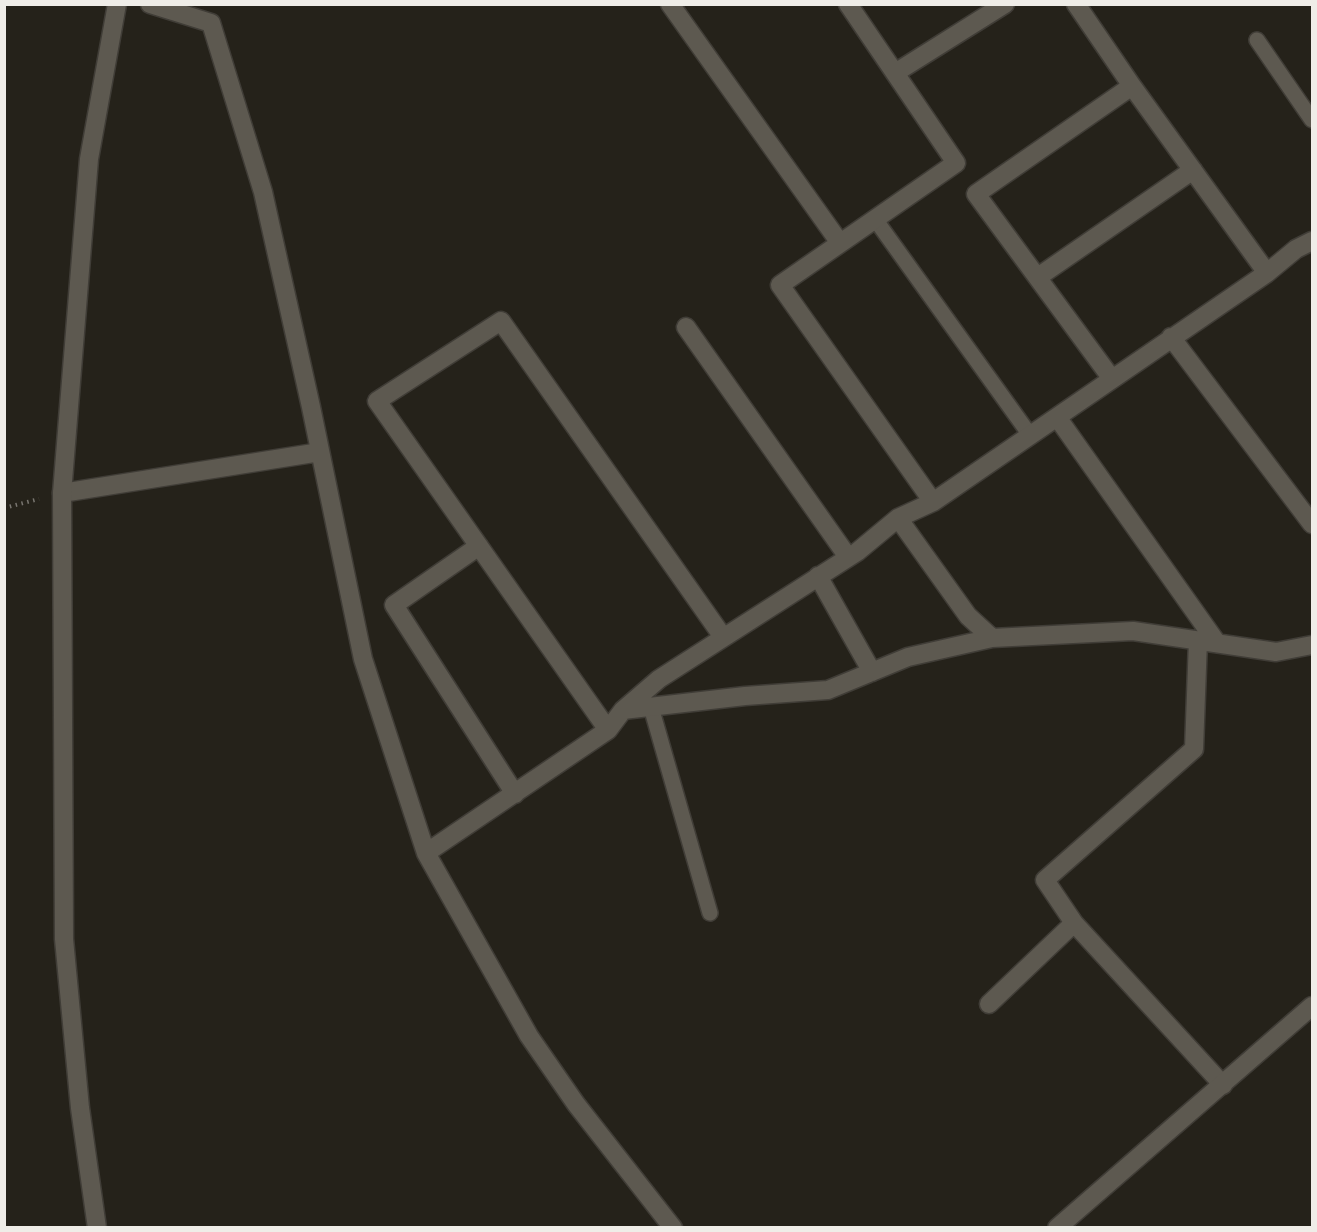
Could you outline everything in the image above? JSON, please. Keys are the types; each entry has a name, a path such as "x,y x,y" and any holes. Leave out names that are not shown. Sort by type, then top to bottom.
{"street":[{"path":"97,1227 80,1108 64,939 62,494 89,159 117,4"},
{"path":"150,4 211,23 263,192 363,659 426,853 529,1036 576,1104 673,1227"},
{"path":"670,4 840,243"},
{"path":"848,4 956,163 780,285 933,502"},
{"path":"895,73 1005,4"},
{"path":"1076,4 1132,86 1267,273"},
{"path":"1112,379 976,194 1132,86"},
{"path":"1038,277 1193,170"},
{"path":"426,853 608,730 624,710 659,680 848,557 898,519 933,502 1267,273 1296,249 1312,242"},
{"path":"608,730 377,401 501,321 723,637"},
{"path":"686,327 848,557"},
{"path":"1171,337 1312,524"},
{"path":"1057,417 1217,643"},
{"path":"62,494 320,452"},
{"path":"898,519 968,616 992,638"},
{"path":"479,546 394,605 515,794"},
{"path":"818,576 872,672"},
{"path":"624,710 745,696 828,690 908,657 992,638 1133,631 1276,652 1312,645"},
{"path":"1197,640 1194,749 1045,880 1074,923 1223,1084"},
{"path":"989,1004 1074,923"},
{"path":"1057,1227 1312,1005"}],"lane":[{"path":"1257,40 1312,120"},
{"path":"875,219 1030,435"},
{"path":"651,707 710,913"}],"path":[{"path":"4,508 62,494"}]}
